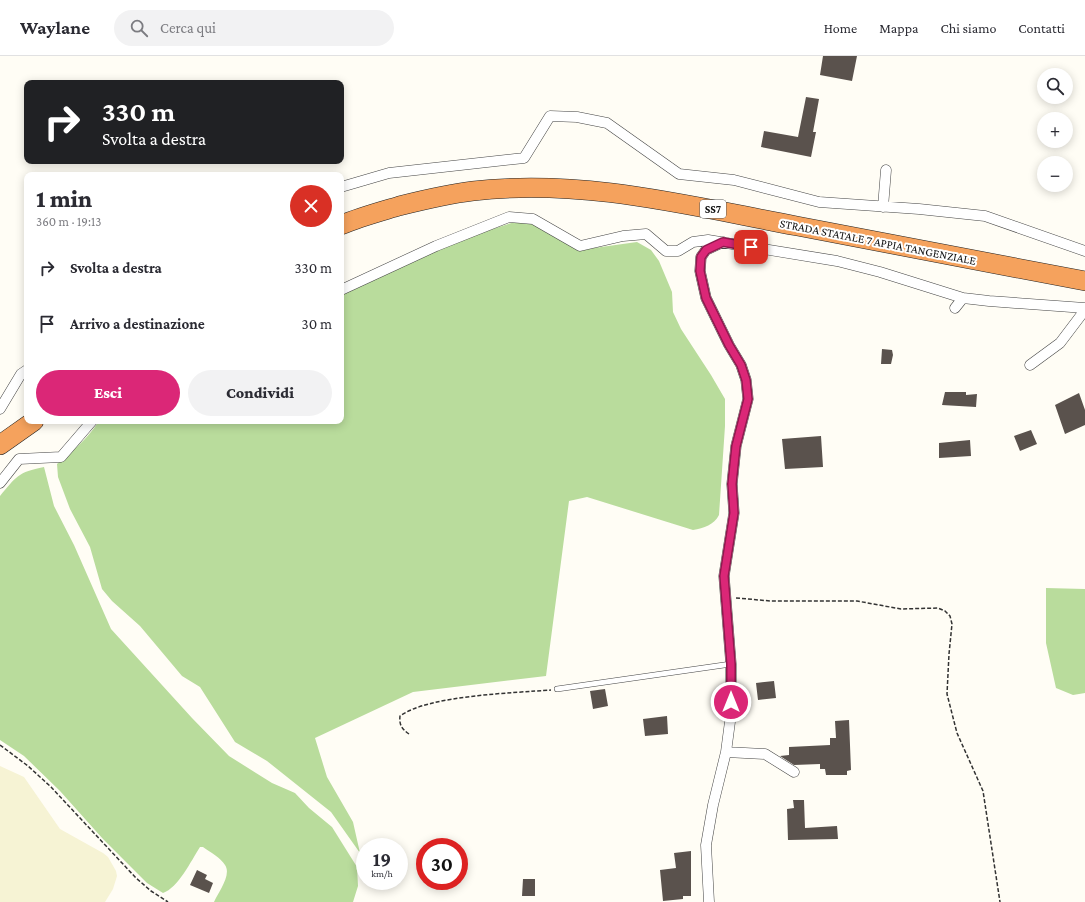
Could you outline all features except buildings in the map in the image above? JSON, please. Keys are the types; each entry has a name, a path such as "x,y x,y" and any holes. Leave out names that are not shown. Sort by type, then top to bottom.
{"highway":[{"name":"STRADA STATALE 7 APPIA TANGENZIALE","path":"344,224 360,217 428,198 473,191 518,188 578,189 626,194 695,206 1085,281"},
{"path":"0,445 30,424"}],"street":[{"path":"344,186 389,172 524,158 550,116 577,117 607,123 679,174 734,180 798,194 819,202 985,216 1085,251"},
{"path":"883,207 886,170"},
{"path":"344,289 436,246 509,217 533,219 580,246 623,236 646,234 666,250 678,251 692,242 708,240 837,261 880,272 963,298 1085,309"},
{"path":"709,902 706,845 713,805 726,752 734,678 731,664 724,576 734,513 732,484 736,446 748,399 746,380 741,365 729,345 706,298 700,271 701,257 706,250 723,242"},
{"path":"955,308 963,298"},
{"path":"1030,365 1060,343 1085,309"},
{"path":"0,409 21,374 24,372"},
{"path":"0,483 19,459 61,457 89,424"},
{"path":"726,752 765,754 794,772"}],"lane":[{"path":"557,689 731,664"}],"path":[{"path":"725,594 739,599 857,601 901,609 938,608 945,611 950,616 952,624 947,694 957,733 983,791 1000,902"},
{"path":"409,734 403,730 399,722 400,716 418,707 473,697 557,689"},
{"path":"0,745 28,766 51,787 136,878 151,891 168,902"}],"shaded area":[{"path":"0,766 24,777 60,829 108,857 116,871 117,876 113,889 105,902 0,902"}],"green space":[{"path":"515,222 528,222 587,249 637,242 651,250 659,261 672,292 673,312 681,329 725,399 725,426 719,515 708,526 693,530 587,497 569,501 546,676 413,692 315,738 327,777 353,822 357,838 356,847 331,812 267,761 235,742 200,687 182,676 140,626 112,601 102,589 90,547 70,509 58,477 57,464 84,439 97,424 344,424 344,294 470,237"},
{"path":"44,467 54,506 74,545 111,629 192,718 229,756 272,783 295,793 309,808 332,827 356,865 357,890 353,902 214,902 226,879 227,869 221,860 203,847 200,847 174,886 163,893 147,883 103,839 60,791 24,756 0,740 0,496 18,476"},
{"path":"1046,588 1085,589 1085,693 1073,695 1056,688 1046,643"}],"route":[{"path":"731,702 731,664 724,576 734,513 732,484 736,446 748,399 746,380 741,365 729,345 706,298 700,271 701,257 706,250 723,242 751,247"}]}
